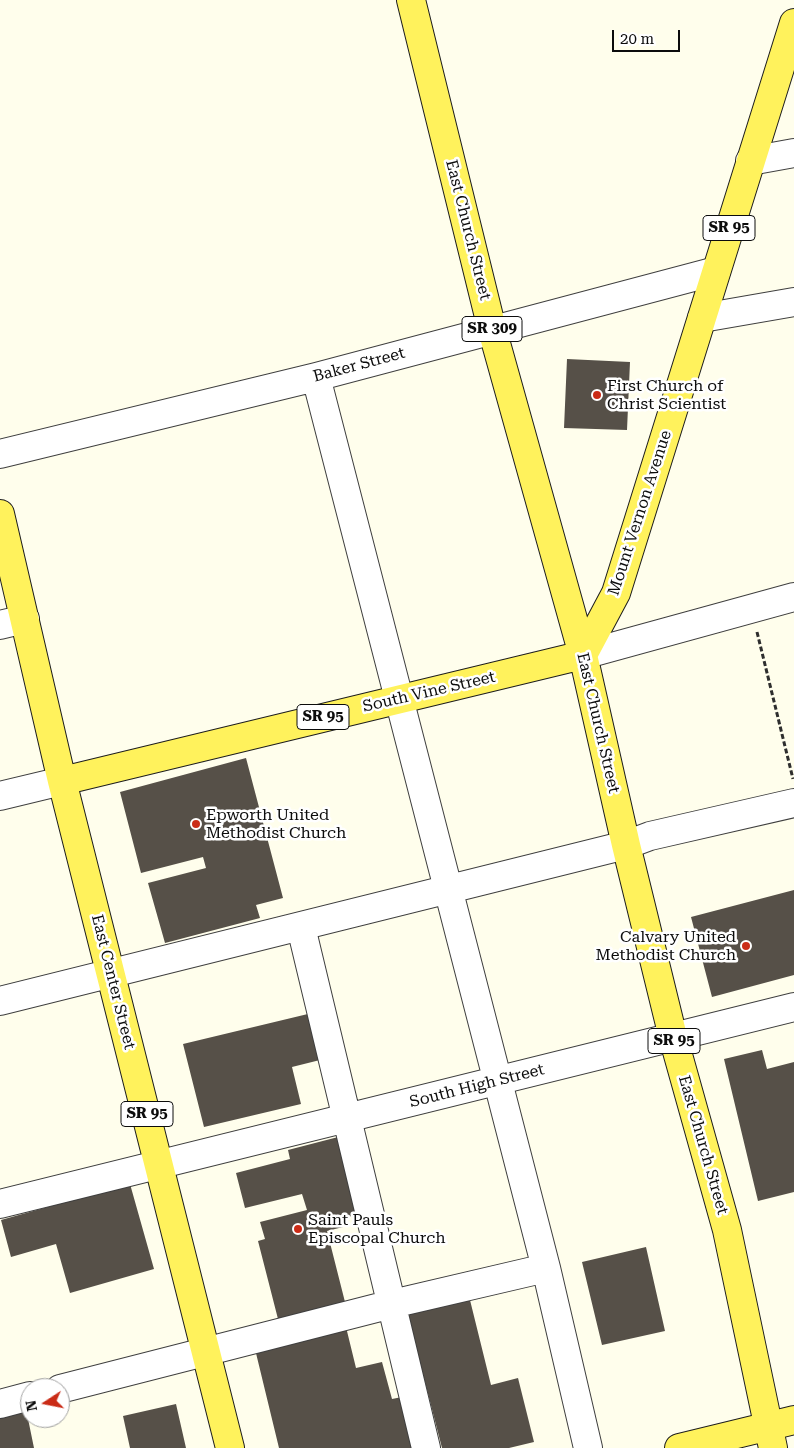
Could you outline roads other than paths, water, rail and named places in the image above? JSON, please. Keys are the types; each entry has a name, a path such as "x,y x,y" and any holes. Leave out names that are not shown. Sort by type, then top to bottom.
{"main road":[{"name":"East Church Street","path":"411,0 492,330 583,655 626,846 673,1037 727,1230 770,1437"},
{"name":"Mount Vernon Avenue","path":"583,655 616,593 794,23"},
{"name":"East Center Street","path":"0,514 13,622 62,781 230,1448"},
{"name":"South Vine Street","path":"62,781 583,655"},
{"path":"679,1448 770,1437 794,1420"}],"street":[{"path":"750,161 794,153"},
{"name":"Baker Street","path":"0,454 316,377 716,271"},
{"path":"702,318 794,302"},
{"path":"316,377 450,890 546,1268 588,1448"},
{"name":"South Vine Street","path":"583,655 750,607 794,597"},
{"path":"0,796 62,781"},
{"path":"0,1001 626,846 650,836 794,803"},
{"path":"301,927 426,1448"},
{"name":"South High Street","path":"0,1204 794,1007"},
{"path":"70,1386 392,1304 546,1268"},
{"path":"0,1404 20,1399"}],"place":[{"name":"First Church of Christ Scientist","path":"597,395"},
{"name":"Epworth United Methodist Church","path":"196,824"},
{"name":"Calvary United Methodist Church","path":"746,946"},
{"name":"Saint Pauls Episcopal Church","path":"298,1229"}]}
